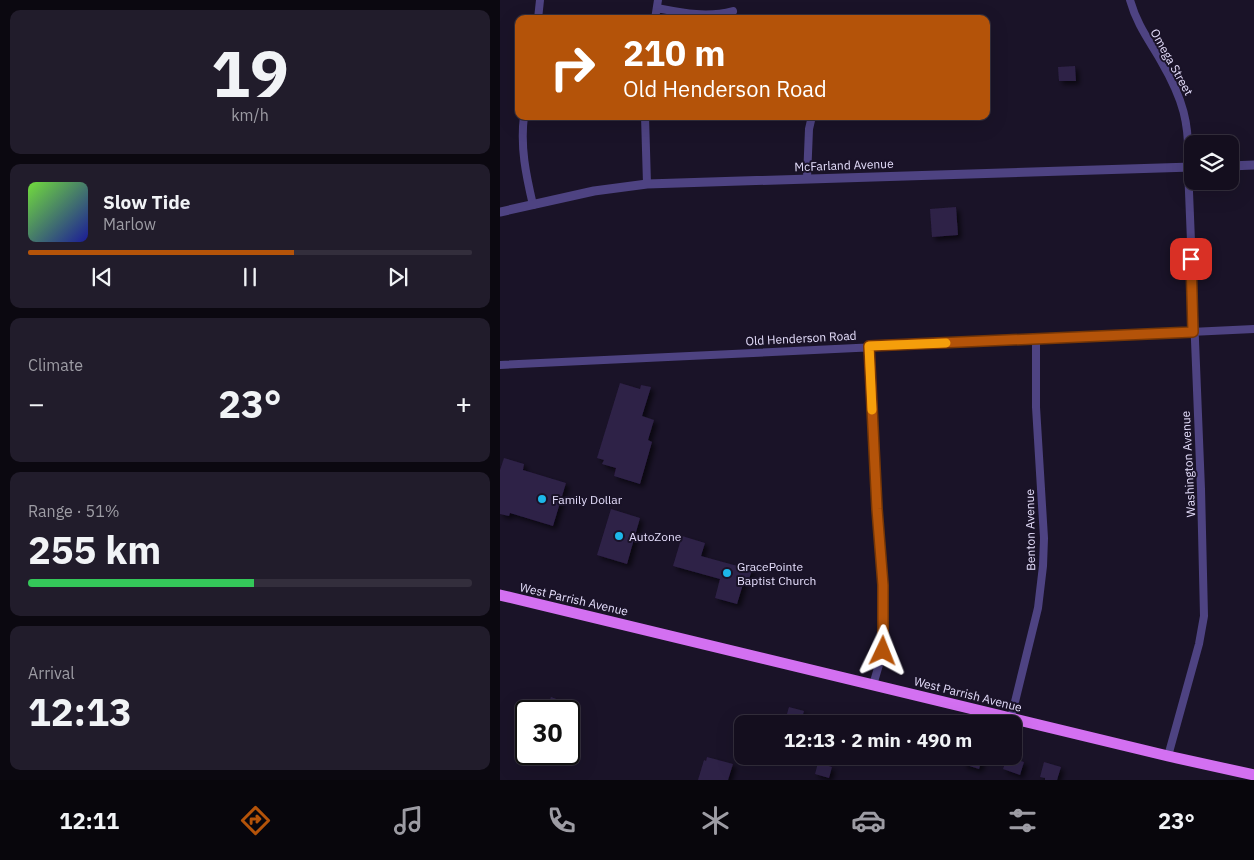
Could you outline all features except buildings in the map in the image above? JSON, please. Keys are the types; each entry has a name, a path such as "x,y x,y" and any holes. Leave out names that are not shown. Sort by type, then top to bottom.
{"main road":[{"name":"West Parrish Avenue","path":"500,595 998,715"},
{"name":"West Parrish Avenue","path":"1022,721 1254,775"}],"street":[{"path":"538,15 540,0"},
{"name":"Omega Street","path":"1130,0 1141,30 1160,60 1181,102 1186,116 1188,135"},
{"path":"657,4 696,15"},
{"path":"718,15 733,11"},
{"path":"524,120 522,140 524,163 533,205"},
{"path":"645,120 647,184"},
{"path":"807,178 811,120"},
{"path":"1239,166 1254,165"},
{"name":"McFarland Avenue","path":"500,212 594,191 647,184 1184,167"},
{"name":"Washington Avenue","path":"1168,756 1199,644 1204,616 1201,489 1193,332 1190,190"},
{"name":"Old Henderson Road","path":"500,365 1254,328"},
{"name":"Benton Avenue","path":"1012,715 1038,608 1043,566 1044,538 1038,443 1036,338"},
{"path":"869,346 884,615 883,651 873,685"}],"slow traffic":[{"path":"872,410 869,346 946,343"}],"place":[{"name":"Family Dollar","path":"542,499"},
{"name":"AutoZone","path":"619,536"},
{"name":"GracePointe Baptist Church","path":"727,573"}],"route":[{"path":"883,651 883,585 877,509 869,346 1193,332 1191,259"}]}
